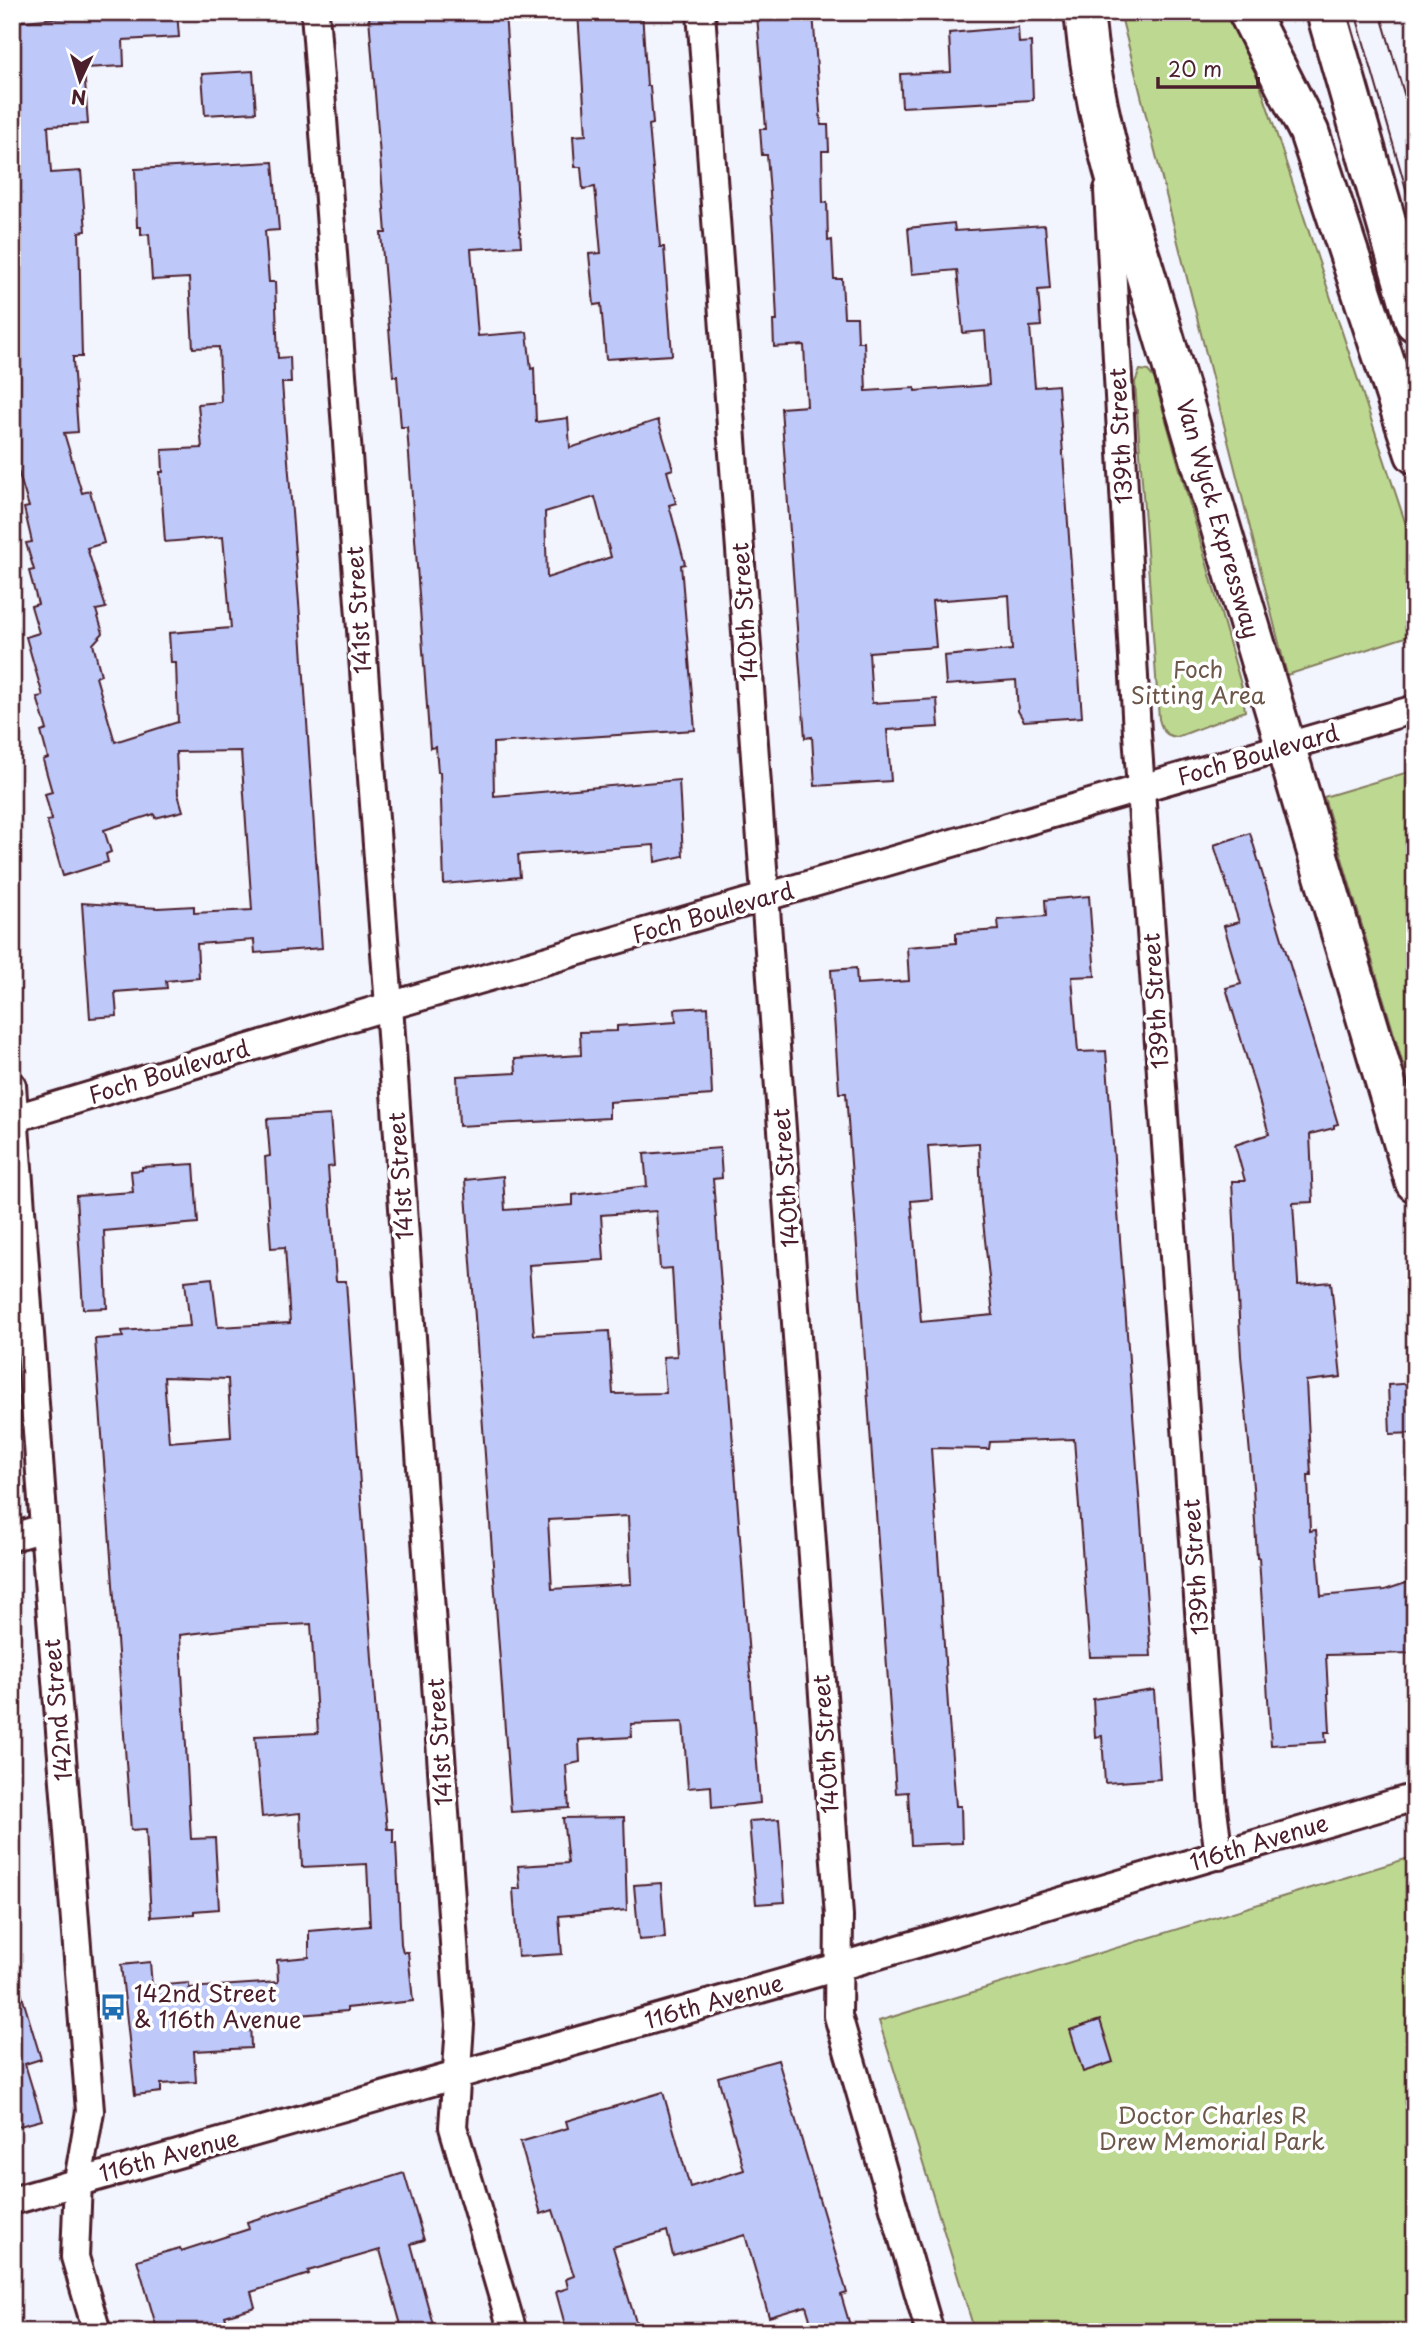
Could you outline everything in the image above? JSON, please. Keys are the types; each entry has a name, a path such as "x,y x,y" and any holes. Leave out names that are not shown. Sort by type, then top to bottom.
{"main road":[{"name":"Van Wyck Expressway","path":"1084,12 1093,86 1107,146 1415,1182"},
{"path":"1248,12 1309,132 1415,454"},
{"path":"1326,12 1415,322"}],"street":[{"name":"141st Street","path":"315,12 389,1006 460,2025 453,2127 513,2332"},
{"name":"140th Street","path":"701,12 839,1916 838,2016 930,2332"},
{"name":"139th Street","path":"1107,146 1113,309 1141,789 1213,1809 1219,1856"},
{"name":"Foch Boulevard","path":"13,1119 389,1006 1415,709"},
{"name":"142nd Street","path":"12,1085 90,2111 78,2181 75,2257 97,2332"},
{"path":"12,1537 44,1528"},
{"name":"116th Avenue","path":"12,2200 456,2076 1415,1797"}],"green space":[{"path":"1120,12 1236,12 1415,552 1415,634 1287,675"},
{"name":"Foch Sitting Area","path":"1140,370 1148,371 1154,378 1242,688 1245,711 1177,737 1165,732 1159,719 1135,382"},
{"path":"1415,770 1415,1105 1324,797"},
{"name":"Doctor Charles R Drew Memorial Park","path":"1415,1856 1415,2332 975,2332 879,2021"}],"building":[{"path":"128,12 177,12 179,37 123,40 124,66 84,68 88,124 48,126 51,173 81,171 86,231 79,232 82,357 73,357 78,432 64,433 82,493 90,491 104,543 87,548 106,608 96,610 103,633 93,644 101,675 96,677 115,742 178,722 176,663 171,663 169,633 231,628 223,537 165,542 160,472 163,472 162,450 202,448 198,404 221,402 219,347 193,348 189,278 152,280 149,234 141,235 141,227 137,227 135,169 273,162 279,230 265,231 269,282 275,282 278,358 290,357 291,383 282,383 322,948 255,953 254,940 197,944 199,978 166,981 167,988 115,992 117,1016 90,1018 82,903 158,908 194,906 194,913 252,910 241,751 176,752 178,794 183,811 155,818 154,814 104,830 111,852 106,854 108,862 63,876 47,821 52,820 45,794 52,792 43,760 48,758 41,732 47,730 37,697 43,696 26,637 39,633 31,606 38,604 29,571 34,570 26,543 32,542 24,508 29,507 12,451 12,412 16,412 12,331 12,22"},
{"path":"441,12 505,12 521,246 471,249 478,336 527,332 531,369 534,368 536,422 568,418 570,448 658,420 673,469 667,471 676,503 669,505 685,564 681,565 695,730 493,743 494,796 679,780 683,856 655,862 654,845 518,855 520,877 444,884 440,772 436,747 430,748 407,427 401,427 397,376 393,376 381,233 386,233 369,17","holes":["595,497 611,557 547,578 545,512"]},
{"path":"578,12 642,12 647,86 650,86 653,124 649,125 660,247 664,247 672,355 606,359 601,304 594,305 589,254 601,253 595,187 583,189 581,167 575,167 573,136 586,135"},
{"path":"813,12 821,125 828,125 829,151 822,151 823,203 827,202 828,241 832,240 834,279 842,279 844,317 857,317 858,342 864,342 866,391 915,388 915,391 989,385 985,331 963,333 957,270 912,274 908,228 954,223 955,231 1045,225 1050,289 1038,290 1041,326 1030,327 1035,387 1058,385 1082,717 1024,721 1018,711 1016,680 946,685 944,656 1012,650 1009,595 932,601 936,647 869,652 872,703 937,699 939,727 887,730 891,781 815,786 812,737 805,738 781,408 807,406 804,345 774,347 773,321 777,321 773,232 767,155 762,155 760,129 766,129 757,15"},
{"path":"1018,27 1019,43 1031,42 1033,100 902,107 900,74 951,72 949,33"},
{"path":"253,71 256,112 205,115 202,74"},
{"path":"1250,833 1338,1124 1334,1125 1334,1128 1310,1134 1313,1202 1293,1203 1298,1285 1331,1282 1341,1377 1306,1381 1311,1475 1308,1475 1310,1531 1316,1530 1321,1596 1385,1590 1415,1580 1415,1653 1326,1655 1330,1732 1325,1732 1326,1742 1271,1745 1259,1558 1241,1356 1232,1181 1245,1181 1235,1145 1269,1134 1226,988 1241,984 1224,926 1239,922 1214,845"},
{"path":"1089,896 1095,976 1072,977 1078,1052 1106,1051 1151,1656 1090,1657 1074,1439 990,1442 989,1449 931,1448 949,1721 956,1806 961,1806 962,1843 911,1845 908,1792 896,1793 846,1093 839,1093 831,970 856,968 857,984 909,981 907,947 956,943 956,933 999,930 998,920 1046,916 1045,900","holes":["979,1143 981,1202 993,1315 921,1322 911,1201 932,1199 928,1146"]},
{"path":"708,1007 712,1095 609,1102 609,1118 459,1126 457,1076 516,1073 515,1059 581,1055 580,1032 617,1031 617,1026 676,1022 675,1009"},
{"path":"330,1115 334,1166 328,1167 336,1281 346,1281 377,1731 387,1829 393,1829 393,1843 396,1843 401,1944 403,1952 408,1952 413,2001 347,2008 347,2011 250,2019 251,2048 194,2051 196,2082 161,2084 161,2092 135,2095 121,1965 150,1962 152,1986 189,1983 189,1988 278,1982 277,1960 309,1957 309,1931 370,1926 367,1864 302,1867 300,1813 262,1817 255,1736 318,1733 311,1624 249,1627 180,1635 191,1839 215,1838 219,1909 151,1917 146,1829 131,1830 95,1339 123,1337 122,1331 190,1326 185,1281 212,1278 218,1327 290,1323 285,1247 271,1248 265,1157 270,1156 267,1119","holes":["164,1377 228,1379 231,1437 169,1442"]},
{"path":"720,1148 722,1178 713,1179 760,1803 712,1808 711,1786 688,1788 683,1722 631,1724 632,1737 579,1740 580,1762 566,1765 569,1808 511,1812 465,1180 503,1176 505,1210 573,1205 573,1195 647,1186 644,1154","holes":["656,1211 660,1269 672,1268 677,1356 663,1357 666,1393 613,1394 609,1331 534,1335 529,1265 604,1260 601,1215","628,1516 631,1584 552,1589 548,1520"]},
{"path":"194,1164 198,1223 104,1231 107,1308 83,1309 76,1196 133,1192 131,1171 142,1170 142,1167"},
{"path":"1415,1383 1415,1433 1390,1434 1388,1385"},
{"path":"1154,1690 1160,1779 1105,1783 1102,1736 1095,1737 1093,1699"},
{"path":"624,1817 627,1910 559,1916 562,1954 518,1957 513,1889 520,1889 518,1866 568,1863 563,1818"},
{"path":"779,1819 785,1902 756,1904 749,1821"},
{"path":"661,1883 665,1938 639,1940 634,1885"},
{"path":"19,1986 41,2059 25,2064 42,2120 12,2128 12,1987"},
{"path":"1100,2020 1113,2062 1083,2072 1070,2030"},
{"path":"778,2060 847,2293 841,2295 852,2332 814,2332 806,2306 769,2317 745,2235 673,2256 667,2231 613,2247 639,2332 567,2332 556,2292 568,2288 566,2279 574,2276 553,2210 541,2214 520,2142 568,2128 566,2121 663,2092 690,2187 744,2170 718,2077"},
{"path":"404,2173 424,2240 411,2244 435,2332 403,2332 380,2250 308,2271 309,2274 251,2292 255,2307 225,2316 230,2332 158,2332 137,2260 180,2248 181,2251 249,2229 247,2222"}],"tram line":[{"path":"1355,12 1415,220"},
{"path":"1380,12 1415,131"}],"place":[{"name":"142nd Street & 116th Avenue","path":"113,2007"}]}
